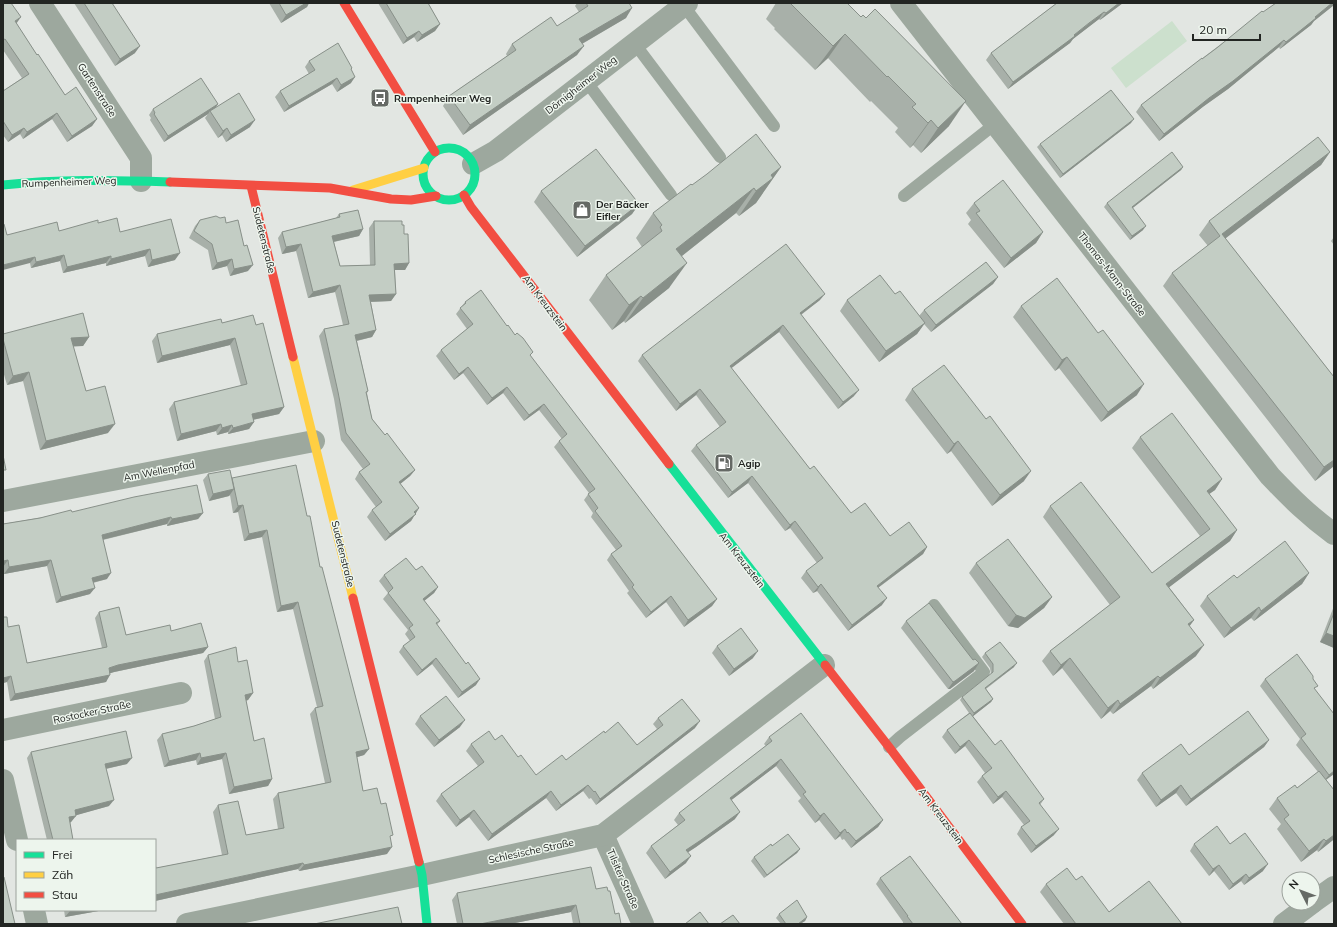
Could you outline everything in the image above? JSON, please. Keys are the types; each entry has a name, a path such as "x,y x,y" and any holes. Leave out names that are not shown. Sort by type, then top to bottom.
{"street":[{"name":"Gartenstraße","path":"40,3 141,158 141,181"},
{"path":"344,3 435,152"},
{"name":"Thomas-Mann-Straße","path":"901,3 1270,476 1297,505 1334,534"},
{"name":"Dörnigheimer Weg","path":"473,164 496,151 686,4"},
{"path":"450,148 460,150 468,156 473,164 475,174 473,183 468,192 452,200 443,199 436,196 429,191 425,183 423,176 427,160 440,149 450,148"},
{"name":"Rumpenheimer Weg","path":"350,191 424,168"},
{"name":"Rumpenheimer Weg","path":"3,185 43,181 141,181 330,188 391,199 411,200 436,196"},
{"name":"Sudetenstraße","path":"251,186 422,875 427,924"},
{"name":"Am Kreuzstein","path":"464,195 471,207 603,380 889,747 1022,924"},
{"name":"Am Wellenpfad","path":"3,501 314,441"},
{"name":"Schlesische Straße","path":"187,924 422,875 603,835 824,665"},
{"name":"Rostocker Straße","path":"3,730 181,693"},
{"path":"3,780 17,839"},
{"name":"Tilsiter Straße","path":"603,835 643,924"},
{"path":"1321,896 1334,887"},
{"path":"34,911 37,924"},
{"path":"1284,924 1301,911"}],"lane":[{"path":"686,4 774,126"},
{"path":"635,44 720,157"},
{"path":"586,81 671,195"},
{"path":"904,196 995,124"},
{"path":"889,747 984,672 934,605"}],"green space":[{"path":"1172,21 1187,41 1126,88 1111,68"}],"building":[{"path":"3,3 11,3 21,17 15,21 65,95 76,87 97,119 72,136 57,113 27,132 24,128 12,135 3,121 3,91 29,74 5,39 3,40"},
{"path":"84,3 112,3 140,46 120,59"},
{"path":"279,3 306,3 286,15"},
{"path":"386,3 428,3 440,24 422,35 419,31 407,38"},
{"path":"586,3 629,3 632,8 579,39 584,46 470,125 449,96 516,50 512,44 551,17 557,26 588,6"},
{"path":"847,3 861,17 863,15 866,18 875,9 966,101 938,128 931,120 928,123 912,107 916,104 845,34 833,46 791,4"},
{"path":"1057,3 1119,3 1089,23 1074,35 1075,36 1013,82 991,53"},
{"path":"1276,3 1332,3 1286,42 1284,40 1164,134 1141,105 1218,47 1262,11 1263,12"},
{"path":"338,43 352,68 351,69 355,77 341,85 337,78 289,106 280,91 315,70 309,61"},
{"path":"201,78 218,104 168,136 154,114 153,109"},
{"path":"1111,90 1134,119 1063,174 1040,144"},
{"path":"239,93 255,120 231,135 227,128 223,131 210,111"},
{"path":"756,134 781,167 771,175 773,178 756,191 754,188 676,249 687,263 643,298 641,296 629,305 606,275 662,231 660,227 662,225 653,213 691,184 692,185 707,174"},
{"path":"1318,137 1330,152 1222,234 1334,377 1334,460 1324,467 1172,273 1220,236 1209,221"},
{"path":"596,149 639,204 585,246 541,191"},
{"path":"1172,152 1183,167 1132,207 1146,226 1132,236 1107,203"},
{"path":"1003,180 1043,232 1011,258 976,213 980,211 974,203"},
{"path":"358,210 363,229 332,236 340,266 375,265 374,221 402,221 402,225 404,225 404,234 408,234 409,263 394,264 396,294 369,295 376,330 355,335 368,391 366,392 372,419 385,435 387,433 415,470 399,482 419,508 414,512 416,514 390,534 372,510 382,502 359,472 370,464 346,433 324,329 349,324 340,285 313,292 301,244 286,247 282,232 340,217 339,214"},
{"path":"216,216 220,218 225,217 226,223 238,220 244,246 247,245 253,265 234,269 232,259 217,263 212,244 194,231 200,220"},
{"path":"117,218 120,232 171,219 180,253 152,260 150,249 111,259 111,256 67,267 64,255 36,262 35,257 3,265 3,224 7,235 57,222 59,231 98,220 98,223"},
{"path":"786,244 825,294 800,313 859,390 843,402 783,325 730,366 810,469 814,466 851,513 865,503 890,536 909,522 927,547 877,586 887,598 852,625 821,584 818,587 806,571 823,558 795,521 790,525 752,476 732,492 696,445 726,422 700,389 680,404 642,355"},
{"path":"986,262 998,277 936,325 924,310"},
{"path":"880,275 895,294 900,291 925,323 886,351 847,300"},
{"path":"1057,278 1098,333 1103,330 1144,384 1108,412 1067,357 1062,360 1021,306"},
{"path":"481,290 507,326 508,325 515,335 517,333 523,338 533,352 530,355 717,599 688,620 671,596 651,612 632,587 634,585 611,554 622,546 595,511 598,508 588,494 595,489 559,441 567,434 544,404 529,415 507,387 492,398 468,367 459,374 441,350 473,324 460,308 466,303 465,302"},
{"path":"83,313 89,337 71,338 86,391 105,386 115,424 46,441 29,372 13,376 3,334"},
{"path":"253,315 256,325 263,323 284,407 252,414 254,422 233,428 232,425 222,428 221,424 181,434 174,402 247,384 235,338 162,356 157,334 221,319 222,323"},
{"path":"944,365 986,419 990,416 1031,471 1000,495 958,441 954,444 912,389"},
{"path":"1172,413 1222,479 1207,491 1237,530 1166,584 1194,620 1188,624 1204,645 1160,678 1158,676 1120,704 1118,700 1108,708 1070,658 1061,665 1050,651 1120,597 1050,506 1081,482 1152,573 1210,529 1140,437"},
{"path":"3,455 6,470 3,470"},
{"path":"296,465 307,516 310,516 320,567 322,567 369,749 356,752 363,791 377,788 381,804 386,803 393,835 390,836 392,847 304,865 303,863 156,895 156,868 228,854 218,805 238,801 246,835 284,828 278,793 331,782 315,708 323,706 298,602 281,606 267,530 249,534 243,505 238,506 232,478"},
{"path":"230,470 234,489 213,494 208,474"},
{"path":"197,485 203,513 172,519 171,517 102,535 111,573 92,578 95,588 61,597 51,560 9,567 8,560 3,561 3,524 40,518 71,510 72,512 134,497"},
{"path":"1008,539 1052,597 1025,618 1016,615 976,563"},
{"path":"1285,541 1309,573 1261,611 1259,607 1231,628 1207,596 1234,575 1237,578"},
{"path":"406,558 416,570 422,566 438,587 423,599 440,621 436,623 466,664 468,662 480,679 462,692 436,658 422,670 403,646 415,637 409,628 413,625 388,593 393,588 384,575"},
{"path":"929,603 973,660 975,659 979,663 953,682 906,621"},
{"path":"119,607 126,635 170,625 171,631 201,623 208,647 118,665 109,668 110,675 15,694 11,676 3,678 3,617 7,617 8,627 19,625 27,663 107,647 99,612"},
{"path":"1334,613 1334,636 1326,633"},
{"path":"741,628 758,651 734,669 717,646"},
{"path":"1000,642 1017,663 985,688 993,699 974,713 962,697 993,672 993,664 985,653"},
{"path":"236,647 238,662 247,660 253,693 245,695 254,741 264,738 272,779 234,787 226,753 201,758 200,753 169,761 162,734 221,717 208,655"},
{"path":"1297,654 1313,676 1313,679 1318,686 1314,688 1334,714 1334,771 1329,775 1301,738 1306,734 1265,679"},
{"path":"446,696 465,720 439,740 420,716"},
{"path":"682,699 700,721 600,799 595,791 594,792 588,785 561,805 551,791 492,834 474,810 460,820 441,794 484,762 471,744 489,731 495,740 502,735 518,757 521,755 536,775 562,755 566,760 604,731 605,733 618,722 637,745 663,725 658,718"},
{"path":"1248,711 1269,740 1191,799 1181,785 1161,800 1142,773 1181,744 1189,755"},
{"path":"801,713 883,820 856,841 848,832 847,833 845,829 840,833 824,813 820,816 803,794 806,792 781,759 730,798 740,812 686,850 691,856 670,872 651,846 685,820 679,813 772,741 769,737"},
{"path":"970,713 995,745 1001,740 1044,799 1039,803 1059,829 1036,846 1021,827 1030,821 1006,791 998,797 982,776 992,768 969,740 960,747 947,730"},
{"path":"126,731 132,758 105,764 114,800 75,810 76,816 69,817 73,839 53,839 31,752"},
{"path":"1319,771 1334,790 1334,835 1326,841 1324,839 1309,851 1284,819 1289,815 1277,798 1295,785 1297,788"},
{"path":"1217,826 1230,844 1245,833 1268,864 1249,878 1246,874 1233,884 1219,865 1213,869 1194,844"},
{"path":"788,834 800,849 767,875 754,857 771,844 772,846"},
{"path":"910,856 962,924 913,924 880,878"},
{"path":"591,867 596,889 607,887 608,891 610,891 615,914 619,913 621,924 580,924 576,905 480,924 463,924 457,893"},
{"path":"1067,868 1076,880 1082,876 1109,912 1149,881 1182,924 1076,924 1046,884"},
{"path":"4,877 15,924 3,924"},
{"path":"797,900 807,917 798,924 786,924 779,914"},
{"path":"398,907 402,924 314,924"},
{"path":"700,912 709,924 685,924"},
{"path":"733,915 740,924 720,924"}],"traffic: fast":[{"path":"449,148 459,150 467,156 473,164 475,174 473,184 467,192 459,198 449,200 439,198 431,192 425,184 423,174 425,164 431,156 439,150 449,148"},
{"path":"3,185 86,180 170,182"},
{"path":"669,464 825,665"},
{"path":"419,862 422,875 427,924"}],"traffic: slow":[{"path":"353,190 424,168"},
{"path":"293,357 353,598"}],"traffic: jam":[{"path":"344,3 435,152"},
{"path":"170,182 330,188 391,199 411,200 436,196"},
{"path":"251,186 293,357"},
{"path":"464,195 471,207 669,464"},
{"path":"353,598 419,862"},
{"path":"825,665 889,747 1022,924"}],"place":[{"name":"Rumpenheimer Weg","path":"380,98"},
{"name":"Der Bäcker Eifler","path":"582,210"},
{"name":"Agip","path":"724,463"}]}
